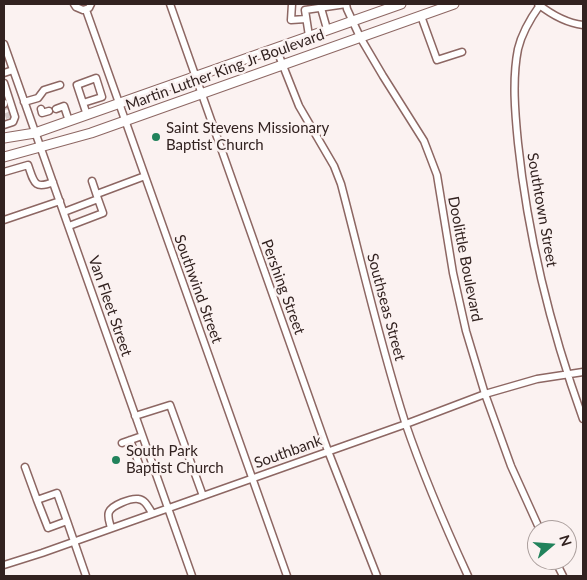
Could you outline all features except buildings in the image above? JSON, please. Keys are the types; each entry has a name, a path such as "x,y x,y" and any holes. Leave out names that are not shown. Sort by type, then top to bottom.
{"main road":[{"name":"Martin Luther King Jr Boulevard","path":"4,138 35,133 401,4"},
{"name":"Martin Luther King Jr Boulevard","path":"4,157 91,133 454,4"}],"street":[{"path":"74,4 79,10 86,10 91,4"},
{"name":"Pershing Street","path":"170,4 328,451 377,576"},
{"path":"292,4 291,20 306,20"},
{"path":"309,36 304,7 321,8 346,4"},
{"name":"Doolittle Boulevard","path":"346,4 360,37 424,141 437,174 453,273 466,331 485,394 511,466 535,520"},
{"path":"539,4 554,16 583,26"},
{"name":"Southtown Street","path":"539,4 524,31 518,49 515,70 516,123 525,199 549,313 583,419"},
{"path":"321,8 327,30"},
{"name":"Southwind Street","path":"86,10 287,576"},
{"path":"421,16 435,58 438,60 462,52"},
{"name":"Van Fleet Street","path":"4,44 192,576"},
{"name":"Southseas Street","path":"276,48 299,106 334,166 341,184 406,424 439,512 468,576"},
{"path":"4,73 13,70"},
{"path":"87,115 77,85 96,78 102,96"},
{"path":"4,83 6,100 15,117 13,122 6,123"},
{"path":"60,84 44,90 39,103 42,113 64,106 69,121"},
{"path":"83,103 115,92"},
{"path":"6,100 23,99 39,103"},
{"path":"4,172 28,165 34,182 38,186 53,182"},
{"path":"64,212 145,176"},
{"path":"69,226 103,214 92,181"},
{"path":"4,220 60,201"},
{"name":"Southbank","path":"4,564 203,496 485,394 537,379 583,372"},
{"path":"135,416 170,405 203,496"},
{"path":"122,443 142,436"},
{"path":"130,440 142,469 146,471 154,468"},
{"path":"25,467 48,528 67,521"},
{"path":"37,500 57,493 86,576"},
{"path":"182,494 184,502"},
{"path":"111,528 109,519 112,507 131,500 137,498 143,501 152,513"}],"tunnel":[{"path":"4,104 9,118"}],"place":[{"name":"Saint Stevens Missionary Baptist Church","path":"156,137"},
{"name":"South Park Baptist Church","path":"116,460"}]}
